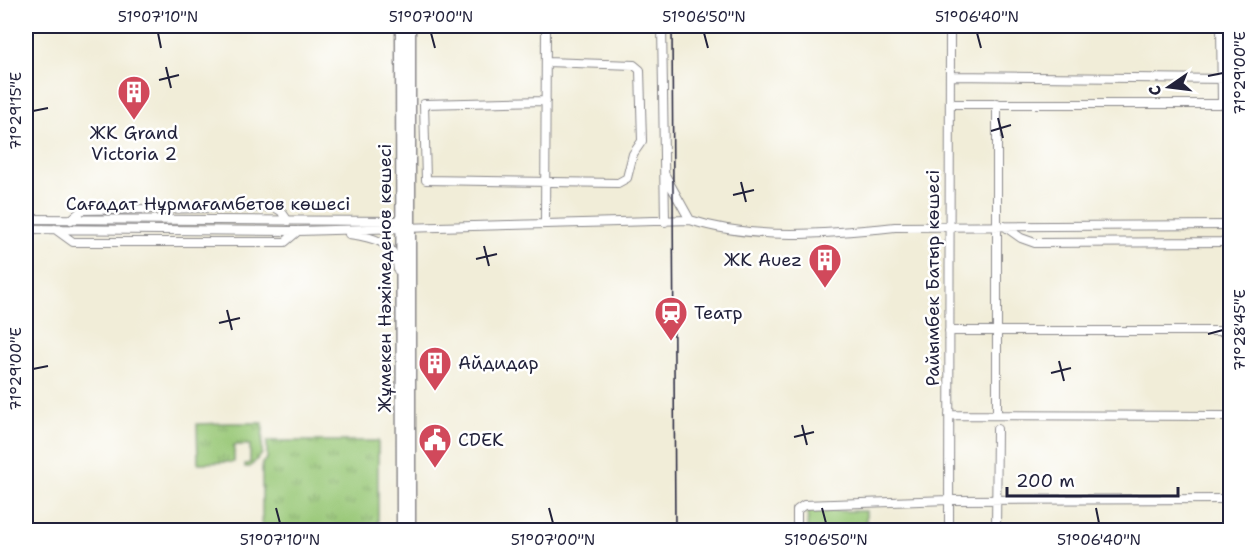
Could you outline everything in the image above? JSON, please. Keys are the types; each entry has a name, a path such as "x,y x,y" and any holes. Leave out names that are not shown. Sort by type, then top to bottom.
{"main road":[{"name":"Жұмекен Нәжімеденов көшесі","path":"401,26 410,531"},
{"name":"Жұмекен Нәжімеденов көшесі","path":"402,531 402,309 410,26"}],"street":[{"path":"545,223 546,26"},
{"path":"662,26 665,222"},
{"name":"Райымбек Батыр көшесі","path":"949,531 950,26"},
{"path":"950,104 1226,104 1221,26"},
{"path":"546,62 634,65 640,70 642,141 633,154 627,178 618,183 426,180 424,104 546,101"},
{"path":"950,76 1226,79"},
{"path":"997,103 1000,226 996,331 997,415"},
{"path":"664,172 690,220 714,228 842,233 896,227 1230,225"},
{"path":"71,220 82,210 274,207 281,211 288,222"},
{"name":"Сағадат Нұрмағамбетов көшесі","path":"27,218 406,225 690,220"},
{"name":"Сағадат Нұрмағамбетов көшесі","path":"26,229 298,231 406,225"},
{"path":"1000,226 1035,243 1221,242 1230,237"},
{"path":"313,230 374,237 382,241 394,254 397,264 398,291 402,309"},
{"path":"949,331 1230,331"},
{"path":"949,415 1230,416"},
{"path":"996,531 997,429"},
{"path":"797,531 797,510 804,505 949,500 1230,499"}],"green space":[{"path":"263,423 262,454 250,467 245,467 245,464 250,463 250,445 234,445 234,462 198,463 197,424"},
{"path":"267,441 378,441 378,530 262,530 262,463 267,459"},
{"path":"808,511 866,511 866,530 807,530"}],"tram line":[{"path":"672,26 675,530"}],"place":[{"name":"ЖК Grand Victoria 2","path":"134,121"},
{"name":"ЖК Auez","path":"825,289"},
{"name":"Театр","path":"671,342"},
{"name":"Айдидар","path":"435,392"},
{"name":"CDEK","path":"435,469"}]}
